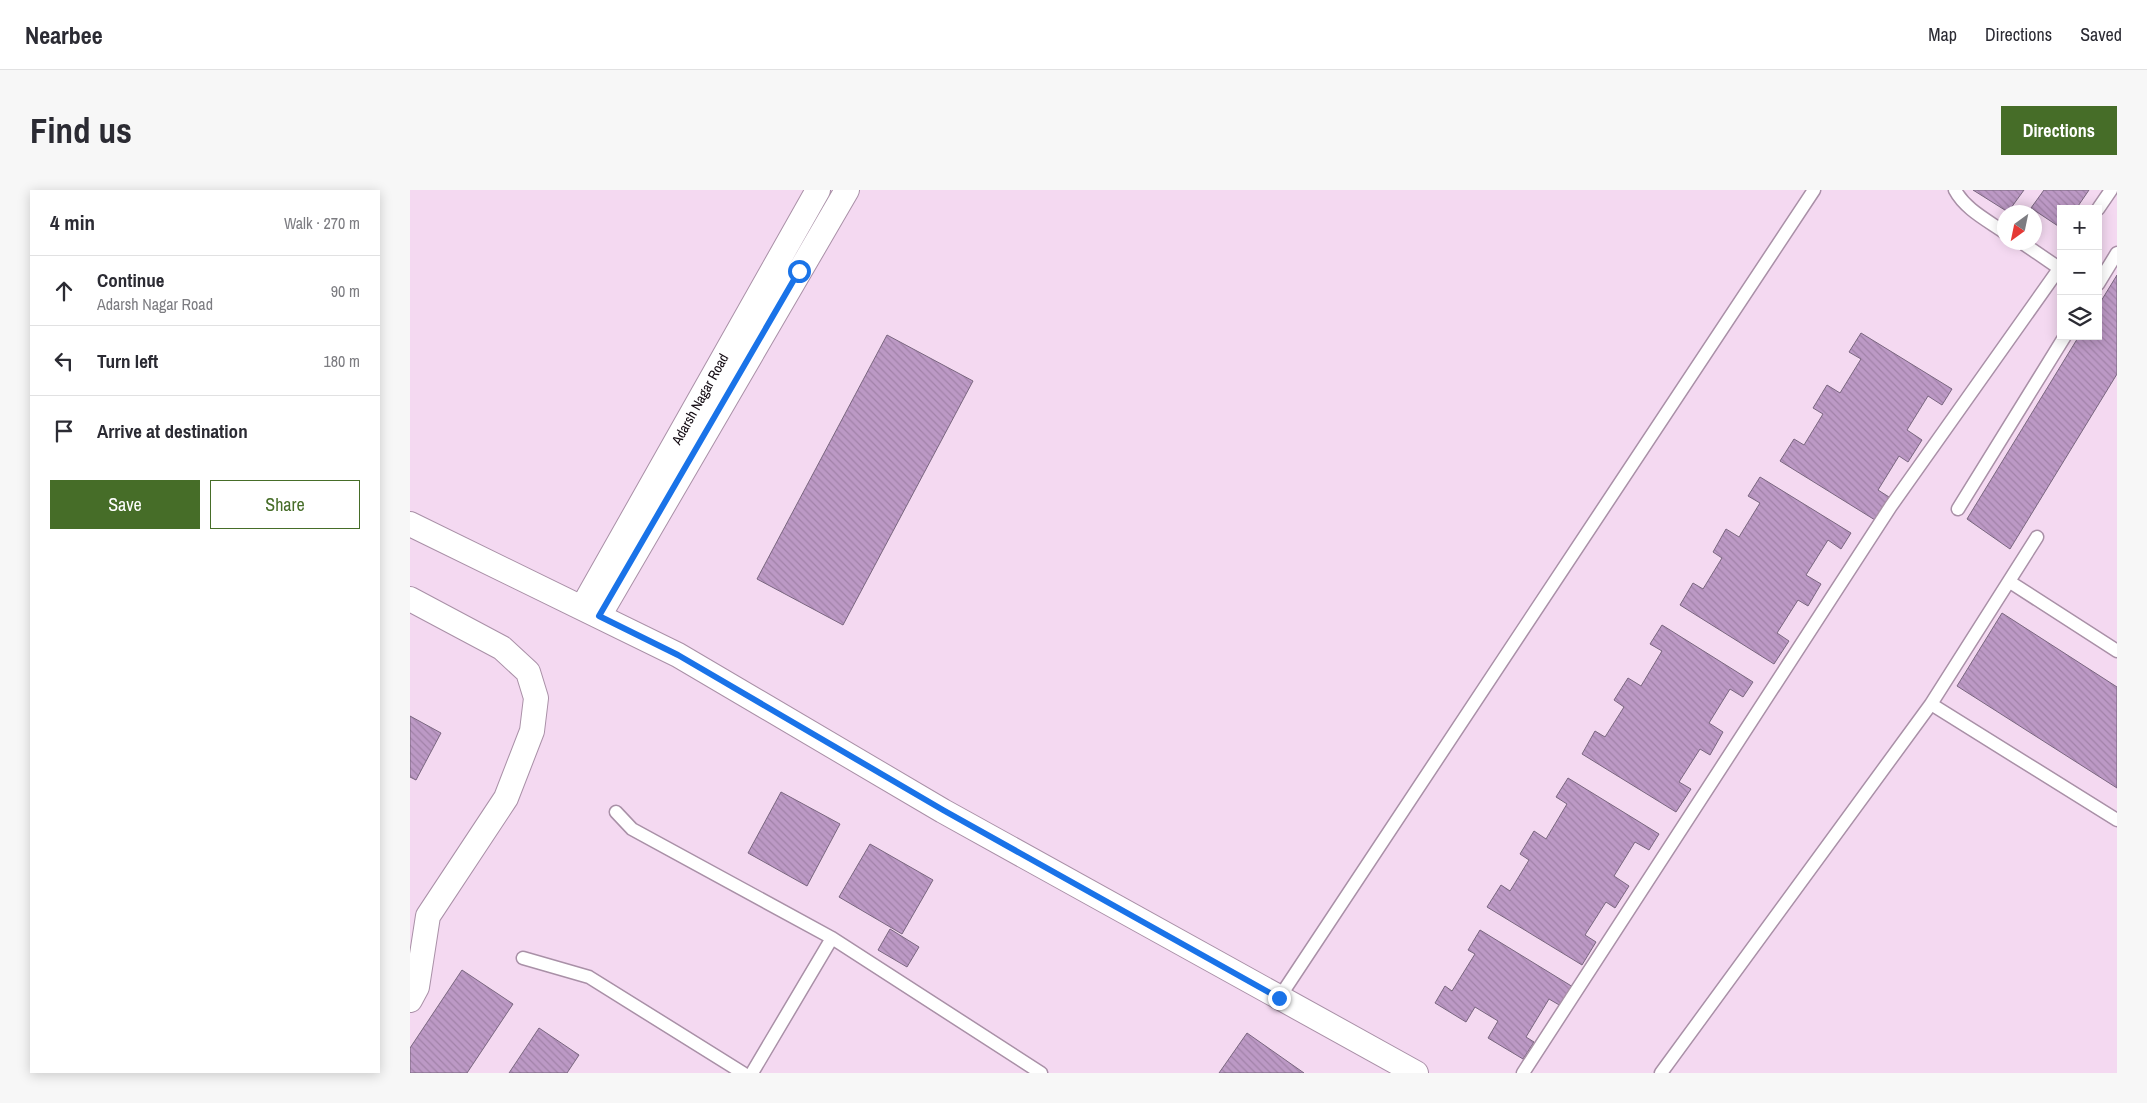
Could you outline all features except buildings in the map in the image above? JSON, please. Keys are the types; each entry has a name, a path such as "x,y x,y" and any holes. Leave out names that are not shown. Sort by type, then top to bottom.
{"street":[{"name":"Adarsh Nagar Road","path":"590,612 818,190"},
{"name":"Adarsh Nagar Road","path":"590,612 847,190"},
{"path":"410,524 678,655 943,810 1416,1073"},
{"path":"410,599 502,648 528,672 536,698 532,731 506,798 428,916 417,987 410,1000"}],"lane":[{"path":"1279,998 1814,190"},
{"path":"1955,190 1959,197 1974,212 1997,227"},
{"path":"2101,205 2111,190"},
{"path":"2033,250 2057,265"},
{"path":"2102,278 2117,254"},
{"path":"1523,1073 1892,506 2057,271"},
{"path":"1958,509 2063,340"},
{"path":"1660,1073 1931,704 2038,536"},
{"path":"2010,582 2117,650"},
{"path":"1931,704 2117,820"},
{"path":"616,812 632,828 832,938 1041,1073"},
{"path":"752,1073 832,938"},
{"path":"523,958 589,977 743,1073"}],"route":[{"path":"799,271 599,616 678,655 943,810 1279,998"}]}
